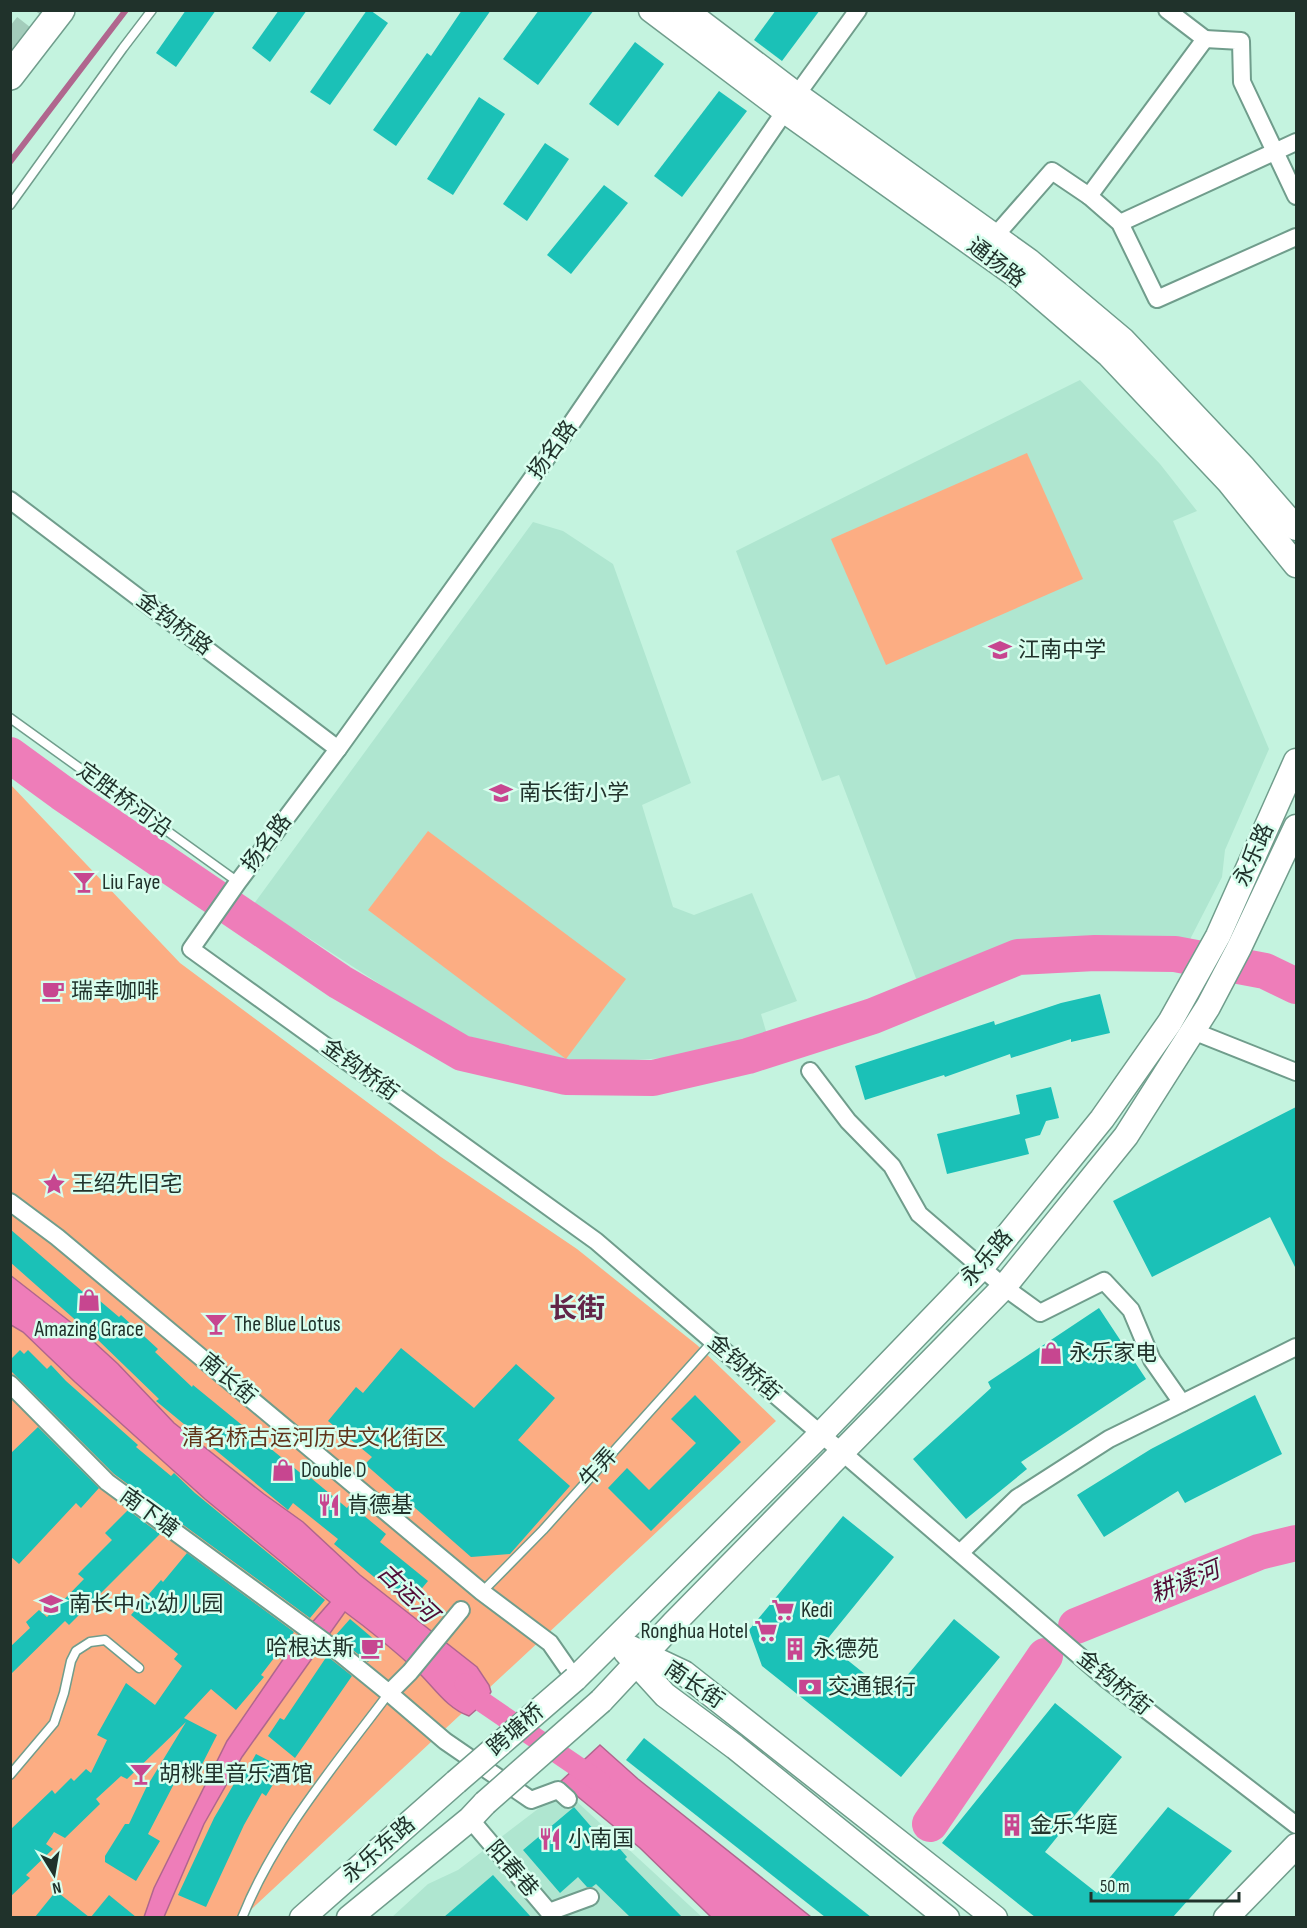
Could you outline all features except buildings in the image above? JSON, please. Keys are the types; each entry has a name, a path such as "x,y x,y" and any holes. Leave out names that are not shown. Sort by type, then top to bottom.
{"main road":[{"path":"10,76 62,10"},
{"name":"通扬路","path":"651,10 995,236 1029,261 1123,340 1244,468 1296,528"},
{"name":"通扬路","path":"685,10 791,103 1017,276 1109,355 1228,482 1296,565"},
{"name":"永乐路","path":"575,1679 820,1435 982,1267 1102,1119 1170,1022 1210,949 1296,761"},
{"name":"永乐路","path":"601,1701 1004,1287 1126,1136 1208,1007 1296,827"},
{"name":"南长街","path":"615,1640 640,1659 665,1695 735,1747 947,1917"},
{"name":"南长街","path":"640,1659 684,1673 995,1917"},
{"name":"跨塘桥","path":"456,1782 575,1679"},
{"name":"跨塘桥","path":"477,1811 601,1701"},
{"name":"永乐东路","path":"302,1917 456,1782"},
{"name":"永乐东路","path":"349,1917 477,1811"},
{"path":"1226,1917 1296,1846"}],"street":[{"name":"扬名路","path":"204,930 338,749 572,424 791,103 858,10"},
{"path":"1167,10 1205,39 1241,41 1242,82 1296,196"},
{"path":"1089,196 1205,39"},
{"path":"1120,223 1296,142"},
{"path":"995,236 1052,171 1089,196 1120,223 1157,299 1296,237"},
{"name":"金钩桥路","path":"10,500 338,749"},
{"name":"金钩桥街","path":"204,930 191,949 596,1241 1105,1678 1296,1825"},
{"path":"1193,1031 1296,1072"},
{"path":"810,1071 848,1121 892,1166 919,1214 1004,1287 1040,1313 1104,1281 1131,1311 1152,1360 1182,1403"},
{"name":"南长街","path":"10,1202 57,1237 482,1592 550,1643 575,1679"},
{"path":"960,1553 1017,1498 1109,1439 1296,1347"},
{"name":"南下塘","path":"10,1384 107,1482 327,1643 389,1694"},
{"path":"461,1610 389,1694 445,1741 531,1800 558,1790 568,1799"},
{"name":"阳春巷","path":"477,1811 546,1915 590,1896"}],"lane":[{"path":"10,205 152,10"},
{"name":"定胜桥河沿","path":"10,718 238,882"},
{"name":"牛弄","path":"482,1592 543,1530 713,1341"},
{"path":"10,1775 54,1723 76,1651 90,1642 105,1640 139,1668"},
{"path":"242,1917 253,1891 299,1814 389,1694"}],"shaded area":[{"name":"江南中学","path":"1080,380 1160,464 1197,511 1173,521 1269,749 1225,850 1222,877 1182,955 1117,942 1035,948 917,981 839,775 822,781 736,551"},
{"name":"南长街小学","path":"533,522 563,531 613,564 691,783 642,805 673,907 694,915 752,893 797,1001 761,1014 768,1038 721,1050 665,1058 586,1063 496,1044 454,1032 253,905"},
{"path":"10,1275 82,1331 118,1364 174,1423 303,1522 360,1575 477,1667 491,1692 484,1703 469,1716 461,1713 448,1704 402,1658 345,1612 242,1757 204,1824 164,1917 144,1917 154,1888 227,1741 295,1642 330,1602 205,1499 23,1332 11,1325"},
{"path":"600,1745 638,1779 811,1917 711,1917 640,1848 560,1782"},
{"path":"562,1788 702,1917 391,1918 428,1884 458,1870 551,1799"}],"green space":[{"path":"1027,453 1083,579 886,665 831,539"},
{"name":"清名桥古运河历史文化街区","path":"10,784 180,963 441,1157 577,1249 697,1345 776,1421 243,1917 11,1917"},
{"path":"428,831 626,979 566,1059 368,910"}],"waterway":[{"path":"10,162 126,10"},
{"path":"10,755 62,793 340,982 462,1053 566,1077 653,1078 748,1056 873,1016 1018,957 1095,953 1175,954 1265,971 1296,986"},
{"name":"耕读河","path":"1076,1626 1259,1552 1296,1543"},
{"path":"930,1824 1045,1656"},
{"name":"古运河","path":"465,1684 484,1703 600,1782"}],"tunnel":[{"path":"10,52 43,10"}],"place":[{"name":"江南中学","path":"1000,650"},
{"name":"南长街小学","path":"501,793"},
{"name":"Liu Faye","path":"84,882"},
{"name":"瑞幸咖啡","path":"53,991"},
{"name":"王绍先旧宅","path":"54,1184"},
{"name":"Amazing Grace","path":"89,1300"},
{"name":"The Blue Lotus","path":"216,1324"},
{"name":"永乐家电","path":"1051,1353"},
{"name":"Double D","path":"283,1470"},
{"name":"肯德基","path":"329,1505"},
{"name":"南长中心幼儿园","path":"51,1604"},
{"name":"Kedi","path":"783,1610"},
{"name":"Ronghua Hotel","path":"766,1631"},
{"name":"哈根达斯","path":"372,1648"},
{"name":"永德苑","path":"795,1649"},
{"name":"交通银行","path":"810,1687"},
{"name":"胡桃里音乐酒馆","path":"141,1774"},
{"name":"金乐华庭","path":"1012,1825"},
{"name":"小南国","path":"550,1839"}],"district":[{"name":"长街","path":"577,1309"}]}
